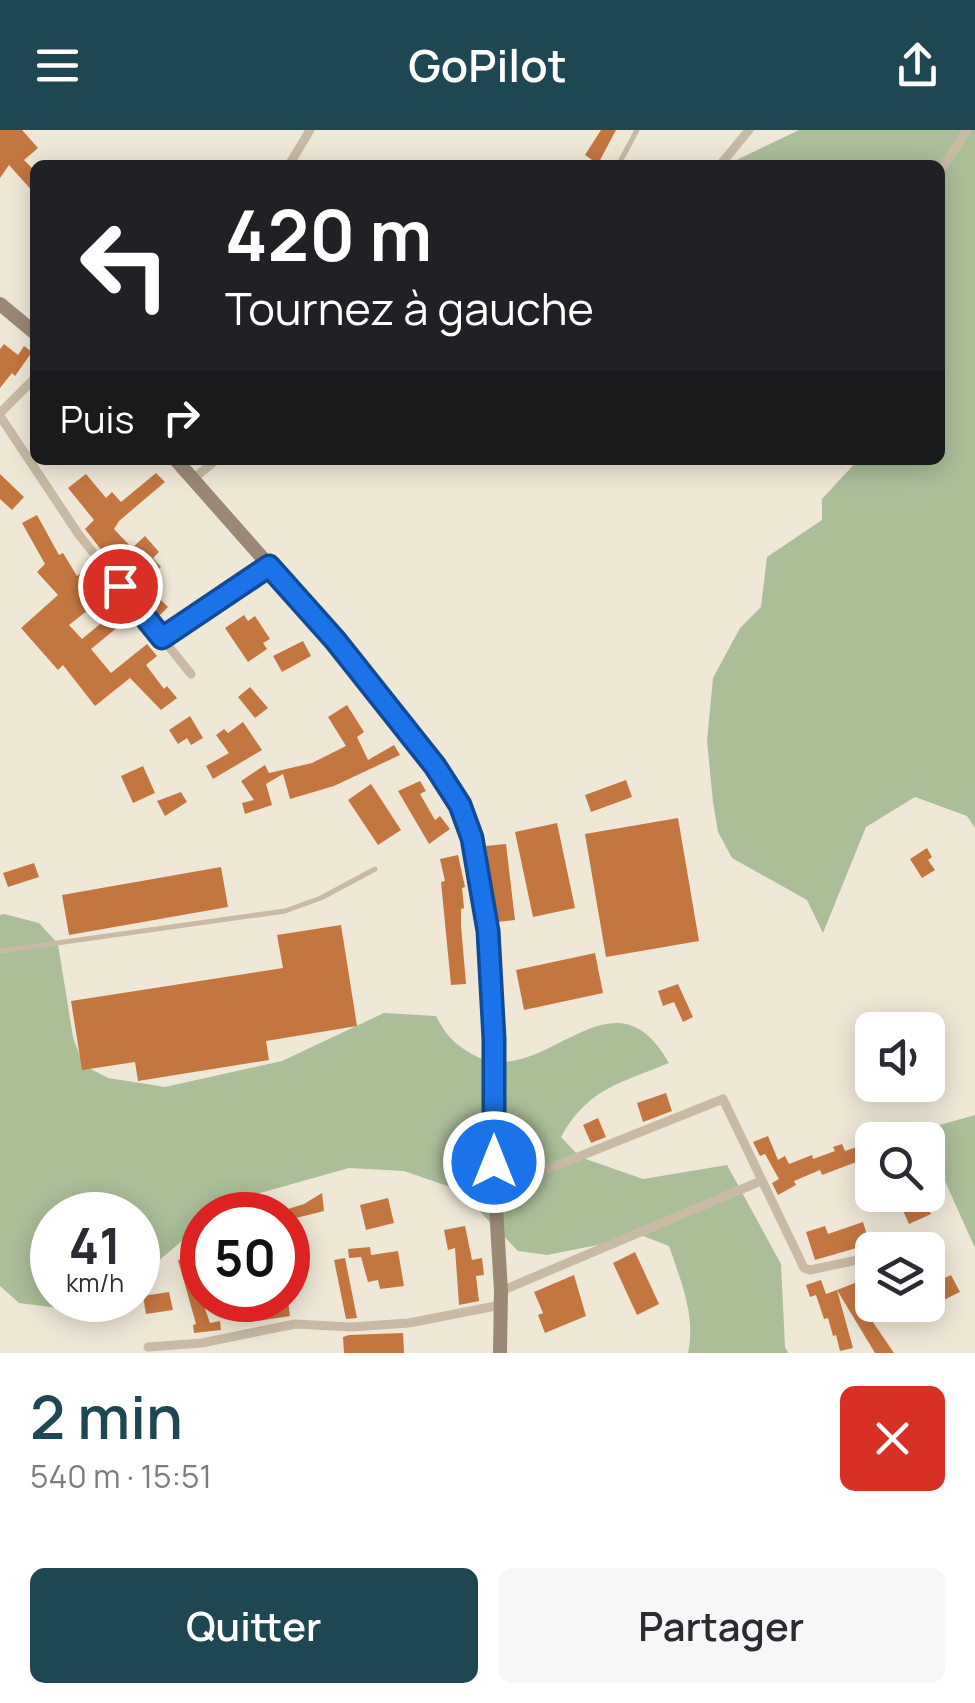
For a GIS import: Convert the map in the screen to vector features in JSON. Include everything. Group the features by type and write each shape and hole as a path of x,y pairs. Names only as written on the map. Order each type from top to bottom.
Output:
{"main road":[{"path":"0,304 30,329"},
{"path":"180,465 335,640 435,766 460,805 472,838 488,931 494,1039 500,1353"}],"street":[{"path":"292,160 310,130"},
{"path":"724,160 750,130"},
{"path":"945,163 967,130"},
{"path":"30,383 0,415 30,461"},
{"path":"33,465 79,535 191,674"},
{"path":"193,479 210,465"},
{"path":"162,638 269,566"},
{"path":"494,1190 718,1099 726,1102 804,1268 855,1260"},
{"path":"148,1347 202,1343 295,1324 409,1324 501,1298 760,1181"}],"lane":[{"path":"621,160 638,130"},
{"path":"0,951 285,910 321,898 375,869"}],"green space":[{"path":"799,130 975,130 975,828 967,816 915,797 866,827 823,933 807,900 732,858 718,832 707,741 713,678 740,628 761,607 767,557 822,520 822,499 853,465 945,465 945,160 736,160"},
{"path":"0,915 39,923 58,944 73,1037 83,1065 108,1078 165,1087 282,1061 384,1013 436,1016 460,1046 498,1062 524,1058 600,1025 624,1023 647,1034 669,1063 594,1097 561,1137 580,1157 643,1179 727,1165 781,1264 788,1353 688,1353 689,1312 669,1246 643,1236 547,1255 518,1251 459,1190 404,1171 349,1168 264,1192 180,1192 180,1243 160,1259 160,1192 30,1192 30,1304 19,1303 0,1286"},
{"path":"975,1115 975,1248 945,1181 945,1123"}],"building":[{"path":"0,130 22,130 38,148 24,160 30,166 30,188 9,165 0,178"},
{"path":"601,130 616,130 600,160 585,155"},
{"path":"4,344 18,355 24,346 30,355 15,376 12,373 0,388 0,349"},
{"path":"156,473 165,482 114,529 132,548 145,536 159,552 153,558 161,567 144,580 115,548 106,556 85,529 94,520 68,488 86,474 106,498 112,492 121,502"},
{"path":"0,474 24,497 12,510 0,499"},
{"path":"37,515 59,555 63,553 77,576 81,573 102,599 69,625 82,639 116,611 124,622 91,649 111,673 147,644 157,656 146,665 164,689 167,686 177,698 161,710 130,678 95,706 63,665 58,670 21,628 58,595 37,572 45,564 22,523"},
{"path":"141,580 168,607 157,618 133,589"},
{"path":"244,615 248,621 255,616 270,639 263,643 267,649 248,662 225,628"},
{"path":"303,641 311,656 282,672 273,656"},
{"path":"250,687 268,708 255,718 238,697"},
{"path":"347,705 364,732 357,737 368,760 394,745 400,755 334,786 290,799 283,774 266,784 272,805 245,814 242,803 254,800 241,781 265,765 269,773 312,763 346,746 328,717"},
{"path":"190,716 203,738 191,745 187,738 178,744 169,730"},
{"path":"243,722 262,750 213,779 206,766 229,753 216,735 224,729 228,733"},
{"path":"143,766 155,793 133,803 121,776"},
{"path":"626,780 632,797 591,812 585,795"},
{"path":"420,781 426,791 420,794 435,820 440,816 450,829 429,844 398,791"},
{"path":"371,784 401,830 378,845 348,800"},
{"path":"181,792 187,802 165,816 157,801"},
{"path":"678,818 699,941 606,957 585,834"},
{"path":"557,823 575,908 533,917 515,832"},
{"path":"506,844 515,920 497,922 486,846"},
{"path":"927,848 932,857 928,860 935,870 922,878 910,859"},
{"path":"458,855 465,887 461,925 466,984 451,985 441,882 445,881 440,859"},
{"path":"34,863 39,877 8,887 3,873"},
{"path":"221,867 228,907 69,935 62,895"},
{"path":"341,925 357,1026 266,1041 269,1060 138,1081 135,1062 82,1070 71,1001 283,968 277,935"},
{"path":"595,953 603,993 524,1010 516,970"},
{"path":"678,984 693,1017 683,1022 674,1002 663,1006 658,991"},
{"path":"666,1093 672,1111 643,1122 637,1103"},
{"path":"598,1118 606,1137 591,1143 583,1125"},
{"path":"768,1136 778,1160 785,1156 789,1164 835,1151 833,1147 842,1144 845,1151 855,1148 855,1162 822,1175 820,1170 794,1181 796,1185 778,1195 772,1183 779,1179 753,1142"},
{"path":"322,1193 324,1211 310,1214 310,1200"},
{"path":"388,1198 394,1223 366,1230 360,1205"},
{"path":"904,1212 930,1212 931,1214 909,1224"},
{"path":"863,1222 866,1232 855,1232 855,1248 815,1260 806,1232 825,1226 828,1234"},
{"path":"465,1226 472,1260 482,1258 484,1275 476,1276 479,1301 459,1305 455,1248 448,1250 444,1230"},
{"path":"370,1247 371,1255 398,1251 404,1286 380,1289 378,1280 368,1282 361,1257 349,1258 348,1249"},
{"path":"635,1252 659,1304 637,1315 613,1263"},
{"path":"345,1258 357,1318 346,1319 334,1260"},
{"path":"574,1275 586,1316 545,1333 538,1315 543,1313 534,1292"},
{"path":"951,1275 960,1292 945,1299 945,1278"},
{"path":"821,1280 826,1294 837,1290 853,1348 840,1351 816,1295 810,1297 806,1285"},
{"path":"855,1283 855,1320 837,1290"},
{"path":"169,1292 173,1310 160,1312 160,1293"},
{"path":"220,1322 221,1330 194,1333 196,1324"},
{"path":"856,1322 873,1322 894,1353 875,1353"},
{"path":"403,1333 404,1353 344,1353 343,1337"}],"route":[{"path":"120,586 162,638 269,566 335,640 435,766 460,805 472,838 488,931 494,1039 494,1162"}]}
